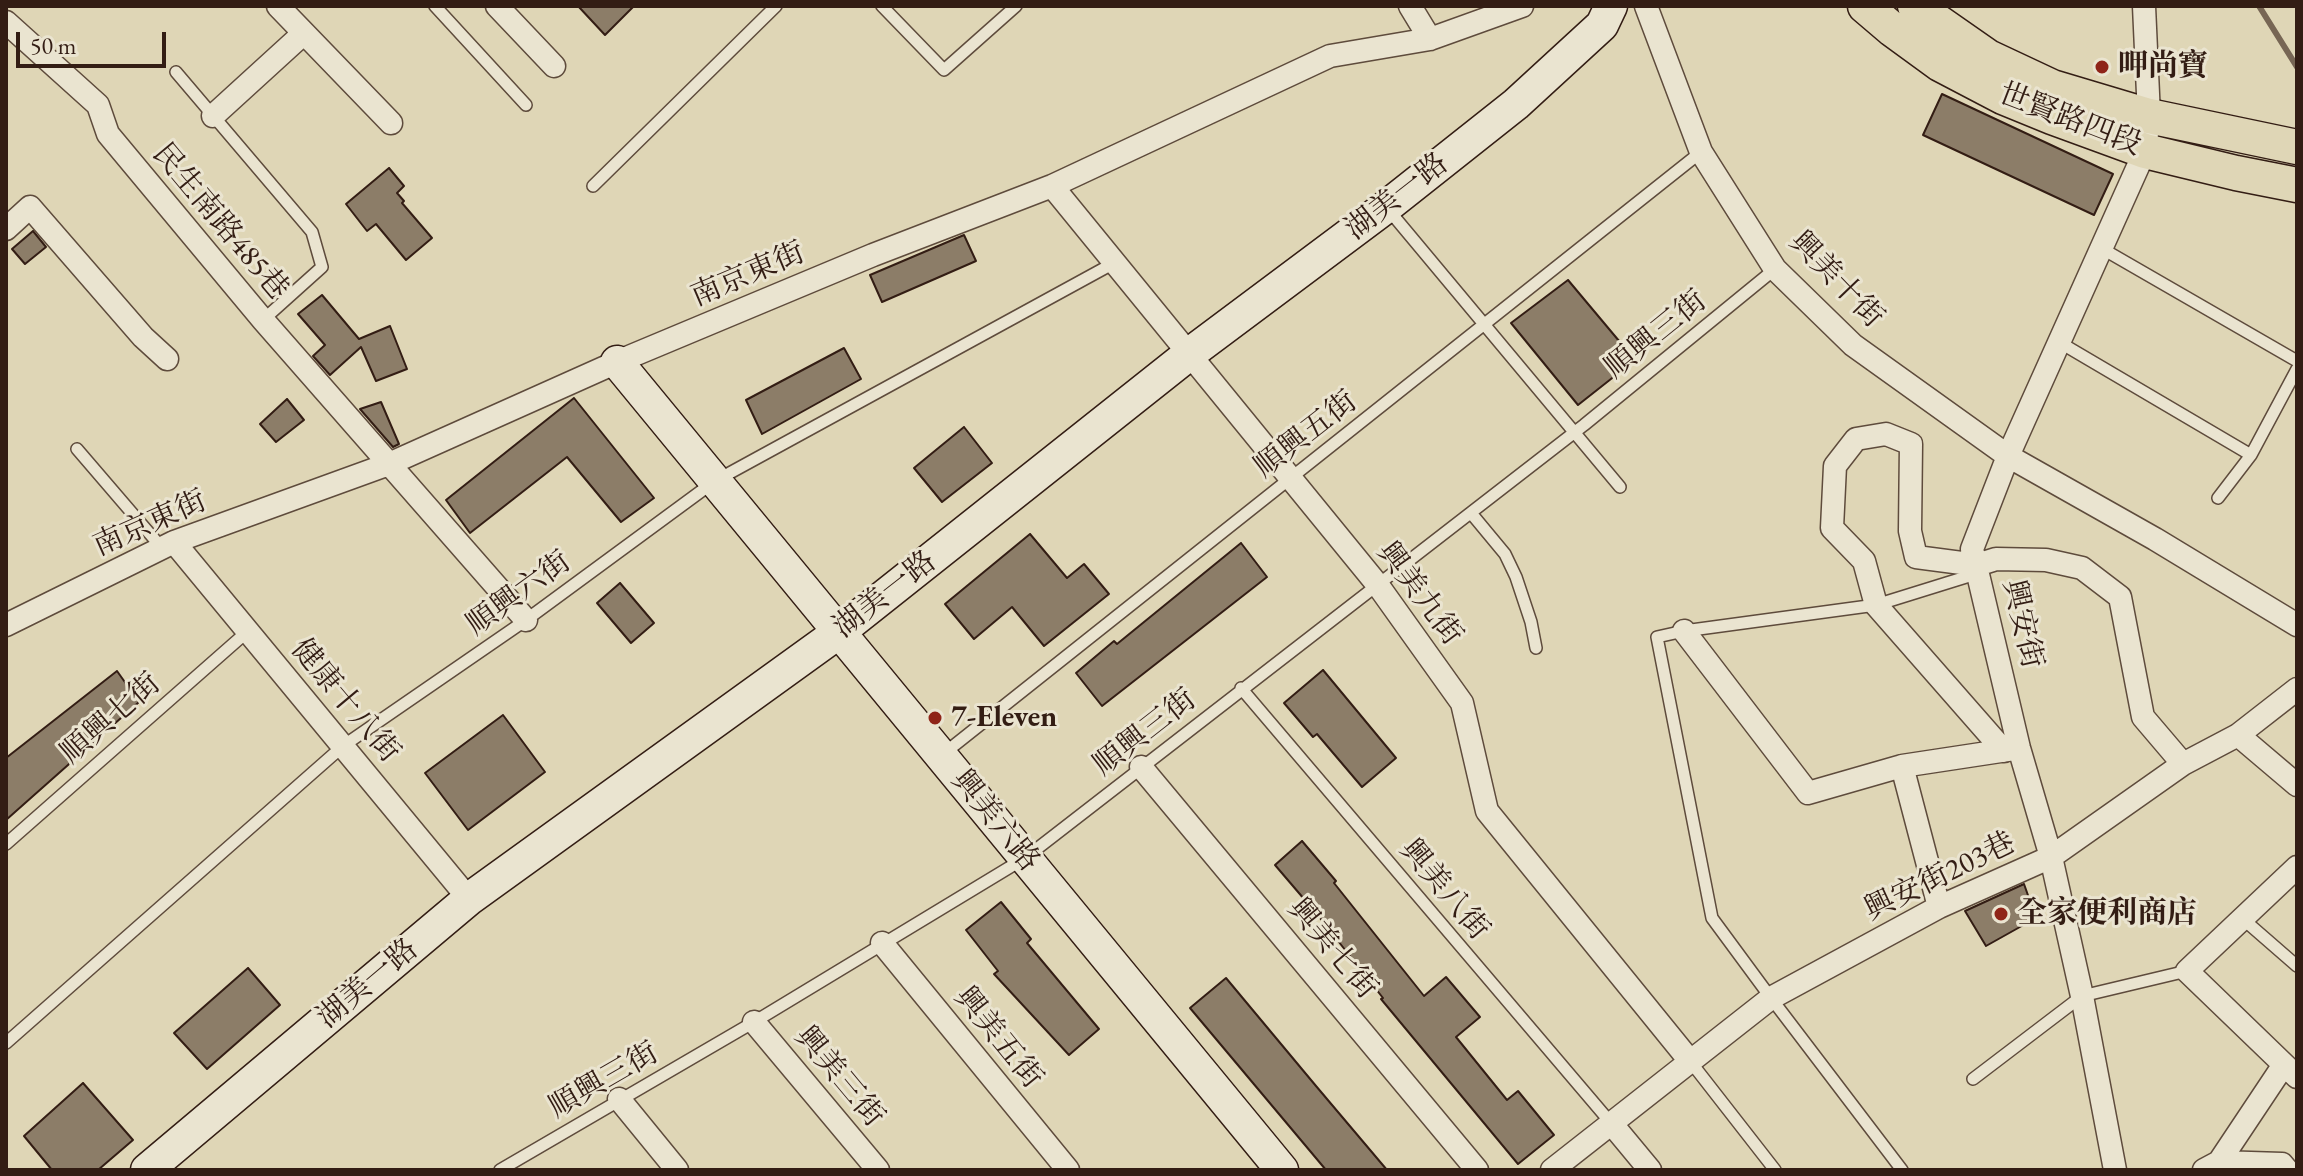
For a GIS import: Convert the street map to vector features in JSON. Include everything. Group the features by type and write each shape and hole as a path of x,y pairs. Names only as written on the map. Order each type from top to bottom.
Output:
{"main road":[{"name":"世賢路四段","path":"1865,6 1940,64 2003,97 2145,151 2297,185"},
{"name":"世賢路四段","path":"1915,6 1988,57 2052,87 2149,116 2297,147"}],"street":[{"path":"278,6 391,123"},
{"path":"497,6 554,66"},
{"path":"1410,6 1430,39"},
{"name":"南京東街","path":"6,625 168,545 389,464 617,362 873,255 1052,186 1330,56 1430,39 1522,6"},
{"name":"湖美一路","path":"147,1170 469,899 839,632 1188,355 1386,207 1516,104 1602,25 1611,6"},
{"name":"興美十街","path":"1646,6 1701,152 1775,269 1853,345 2008,456 2155,539 2297,625"},
{"name":"興安街","path":"2115,1170 2082,996 2051,857 2011,749 1972,549 2008,456 2145,151 2149,116 2144,6"},
{"name":"民生南路485巷","path":"6,22 98,105 108,134 263,320 526,620"},
{"path":"213,116 304,33"},
{"name":"興美九街","path":"1052,186 1377,584 1462,703 1487,811 1690,1061"},
{"path":"6,229 30,207 134,327 167,359"},
{"name":"興美六路","path":"617,362 1282,1170"},
{"path":"2011,749 1876,605 1864,561 1832,528 1835,466 1856,439 1886,434 1911,444 1910,531 1916,557 1978,569 1996,559 2046,560 2082,568 2120,597 2143,717 2183,764"},
{"name":"健康十八街","path":"168,545 248,631 469,899"},
{"path":"1684,631 1808,793 1902,766 2011,749"},
{"name":"興安街203巷","path":"1552,1170 1771,998 1939,907 2051,857 2183,764 2238,735 2297,689"},
{"path":"2238,735 2297,785"},
{"path":"1902,766 1939,907"},
{"name":"興美七街","path":"1141,767 1477,1170"},
{"path":"2212,1166 2290,1071 2187,971 2297,867"},
{"name":"興美五街","path":"882,943 1068,1170"},
{"name":"興美三街","path":"754,1022 878,1170"},
{"path":"619,1099 677,1170"},
{"path":"1611,1123 1650,1170"},
{"path":"2212,1166 2282,1164 2287,1170"}],"lane":[{"path":"435,6 526,105"},
{"path":"593,186 776,6"},
{"path":"882,6 944,70 1016,6"},
{"path":"176,72 312,232 322,267 263,320"},
{"name":"順興五街","path":"941,755 1701,152"},
{"path":"1386,207 1620,487"},
{"path":"2100,247 2297,361"},
{"name":"順興六街","path":"6,1043 343,746 526,620 715,481 1114,263"},
{"name":"順興三街","path":"500,1170 754,1022 1025,858 1575,432 1775,269"},
{"path":"2058,342 2251,455"},
{"path":"2218,498 2251,455 2297,369"},
{"path":"77,449 168,545"},
{"path":"1471,513 1505,554 1531,622 1536,648"},
{"path":"1902,1170 1712,918 1657,637 1876,605 1978,569"},
{"name":"順興七街","path":"6,844 248,631"},
{"name":"興美八街","path":"1241,688 1611,1123"},
{"path":"2243,919 2297,966"},
{"path":"1973,1079 2082,996 2187,971"},
{"path":"1690,1061 1775,1170"}],"building":[{"path":"578,6 634,6 605,35"},
{"path":"1942,94 2113,174 2094,215 1923,135"},
{"path":"389,168 404,186 397,193 404,201 402,203 432,238 406,260 376,224 367,231 346,204"},
{"path":"33,231 46,247 25,264 12,249"},
{"path":"964,235 976,261 882,302 870,275"},
{"path":"1568,280 1635,360 1578,405 1511,323"},
{"path":"322,295 359,339 390,326 407,369 376,381 361,347 330,375 313,356 325,345 298,314"},
{"path":"844,348 861,379 762,434 746,400"},
{"path":"574,398 654,498 621,522 567,457 470,533 446,500"},
{"path":"287,399 304,420 276,442 260,424"},
{"path":"381,402 399,444 393,447 360,409"},
{"path":"964,427 992,463 942,502 914,468"},
{"path":"1030,534 1067,578 1084,564 1109,594 1044,646 1012,607 974,639 945,604"},
{"path":"1241,543 1267,577 1102,706 1076,673 1114,641 1117,644"},
{"path":"620,583 654,623 631,643 597,603"},
{"path":"1323,670 1396,758 1362,787 1317,734 1313,737 1284,703"},
{"path":"117,671 139,702 6,820 6,758"},
{"path":"503,715 545,772 468,830 425,773"},
{"path":"1302,841 1424,996 1446,977 1480,1017 1456,1037 1507,1100 1518,1091 1554,1135 1518,1164 1275,865"},
{"name":"全家便利商店","path":"2024,884 2036,918 1986,946 1965,911"},
{"path":"1001,902 1031,939 1027,943 1099,1029 1069,1055 994,974 998,971 966,930"},
{"path":"248,968 280,1005 207,1069 174,1033"},
{"path":"1226,978 1387,1170 1326,1170 1190,1008"},
{"path":"83,1083 133,1140 98,1170 52,1170 24,1136"}],"waterway":[{"path":"2259,6 2297,67"}],"place":[{"name":"呷尚寶","path":"2102,67"},
{"name":"7-Eleven","path":"935,718"},
{"name":"全家便利商店","path":"2001,914"}]}
